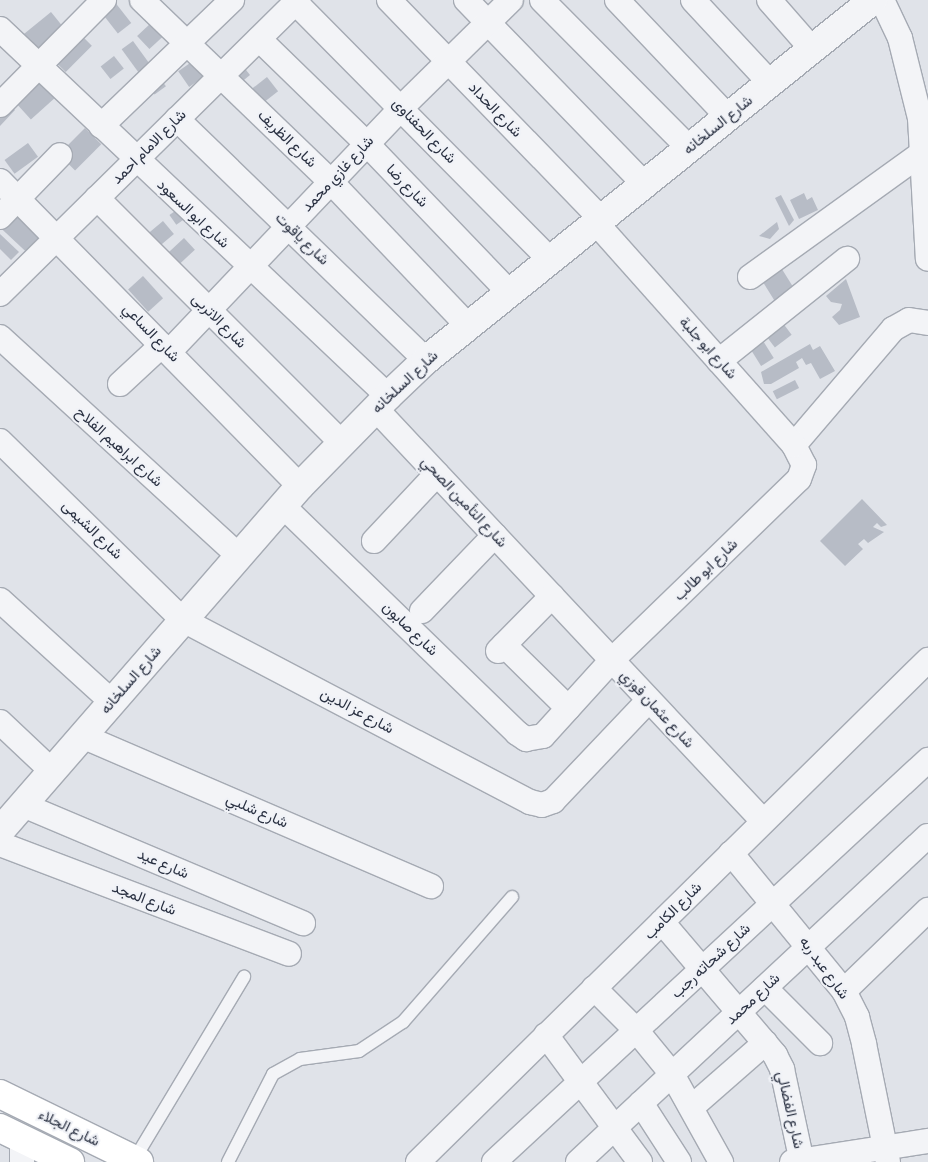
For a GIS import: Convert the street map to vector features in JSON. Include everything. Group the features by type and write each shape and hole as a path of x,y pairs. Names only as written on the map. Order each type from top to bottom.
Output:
{"main road":[{"name":"شارع الجلاء","path":"0,1094 136,1161"},
{"path":"75,1162 86,1136"},
{"name":"شارع الجلاء","path":"15,1143 70,1162"}],"street":[{"path":"0,105 104,0"},
{"name":"شارع الظريف","path":"142,0 188,42 331,182 468,326"},
{"path":"100,126 232,0"},
{"name":"شارع الحداد","path":"388,0 599,221"},
{"path":"466,0 644,184"},
{"name":"شارع غازي محمد","path":"120,384 209,310 401,108 511,0"},
{"path":"542,0 689,148"},
{"path":"617,0 728,117"},
{"path":"693,0 770,83"},
{"path":"770,0 812,49"},
{"path":"882,0 921,83 928,259"},
{"name":"شارع الامام احمد","path":"2,289 57,238 297,1"},
{"name":"شارع الحفناوى","path":"297,1 550,260"},
{"name":"شارع السلخانه","path":"1,831 292,496 382,402 426,360 812,49 857,5"},
{"name":"شارع ابو السعود","path":"0,31 135,160 250,266 382,402"},
{"name":"شارع رضا","path":"259,39 367,144 510,293"},
{"name":"شارع ياقوت","path":"177,119 426,360"},
{"path":"0,217 60,155"},
{"path":"750,277 925,164"},
{"name":"شارع الساعي","path":"0,181 165,348 292,496"},
{"name":"شارع الاتربى","path":"97,198 342,443"},
{"name":"شارع ابو جلبة","path":"599,221 794,445 803,458 800,479"},
{"path":"719,361 847,259"},
{"path":"794,445 893,329 910,320 928,323"},
{"name":"شارع ابراهيم الفلاح","path":"0,337 239,556"},
{"name":"شارع التأمين الصحي","path":"382,402 437,474 552,596"},
{"name":"شارع الشيمى","path":"0,441 183,620"},
{"path":"374,542 437,474"},
{"name":"شارع ابو طالب","path":"543,736 612,660 800,479"},
{"name":"شارع صابون","path":"292,496 517,733 526,739 543,736"},
{"path":"422,611 495,535"},
{"path":"552,596 501,648 568,708"},
{"name":"شارع عثمان فوزي","path":"552,596 764,822"},
{"path":"0,600 112,702"},
{"name":"شارع عز الدين","path":"183,620 530,802 542,805 553,801 649,700"},
{"name":"شارع الكامب","path":"418,1162 928,660"},
{"path":"0,722 52,771"},
{"name":"شارع شلبي","path":"82,736 431,886"},
{"name":"شارع شحاته رجب","path":"494,1162 928,760"},
{"name":"شارع عيد","path":"23,805 303,923"},
{"name":"شارع المجد","path":"1,831 289,954"},
{"name":"شارع محمد","path":"578,1162 928,836"},
{"name":"شارع عبد ربه","path":"731,853 810,946 844,991 857,1017 887,1155"},
{"path":"844,991 928,910"},
{"name":"شارع الفضالي","path":"662,922 765,1043 782,1069 798,1162"},
{"path":"594,988 636,1030 672,1074 693,1106 721,1162"},
{"path":"765,988 820,1043"},
{"path":"546,1035 640,1162"},
{"path":"693,1106 765,1043"},
{"path":"641,1103 679,1162"},
{"path":"798,1162 887,1155 928,1141"}],"lane":[{"path":"228,1162 273,1074 300,1060 359,1051 403,1022 512,897"},
{"path":"136,1161 244,977"}],"building":[{"path":"114,1 131,23 118,34 101,11"},
{"path":"51,12 69,34 41,56 23,35"},
{"path":"151,23 163,36 149,49 137,36"},
{"path":"77,31 92,46 66,72 51,57"},
{"path":"133,41 166,86 155,95 122,49"},
{"path":"114,56 124,69 110,79 101,66"},
{"path":"193,61 204,77 189,87 178,71"},
{"path":"239,61 250,75 233,89"},
{"path":"49,71 65,89 31,120 15,102"},
{"path":"267,77 278,91 254,110 243,96"},
{"path":"5,101 15,110 0,126 0,107"},
{"path":"85,128 101,144 75,170 59,154"},
{"path":"28,143 38,157 15,174 5,160"},
{"path":"804,193 807,200 812,197 818,210 799,219 790,200"},
{"path":"781,195 794,220 789,226 775,198"},
{"path":"185,204 192,214 176,225 169,215"},
{"path":"18,210 43,233 26,251 1,228"},
{"path":"163,221 174,234 156,249 145,236"},
{"path":"777,222 779,229 770,239 759,236"},
{"path":"0,234 19,252 11,260 0,249"},
{"path":"184,238 195,250 177,267 166,255"},
{"path":"780,266 795,290 775,302 760,278"},
{"path":"143,276 163,298 148,312 128,289"},
{"path":"846,279 860,317 839,325 832,317 840,310 842,304 831,302 826,296"},
{"path":"779,318 792,335 775,347 762,331"},
{"path":"760,336 774,358 761,366 747,344"},
{"path":"810,344 813,350 820,346 835,371 820,379 811,363 806,365 802,358 796,362 799,368 771,384 764,384 761,372"},
{"path":"795,380 799,388 777,399 773,391"},
{"path":"862,499 887,525 881,527 877,523 873,527 884,532 868,543 864,539 858,544 863,549 845,566 820,541"}]}
